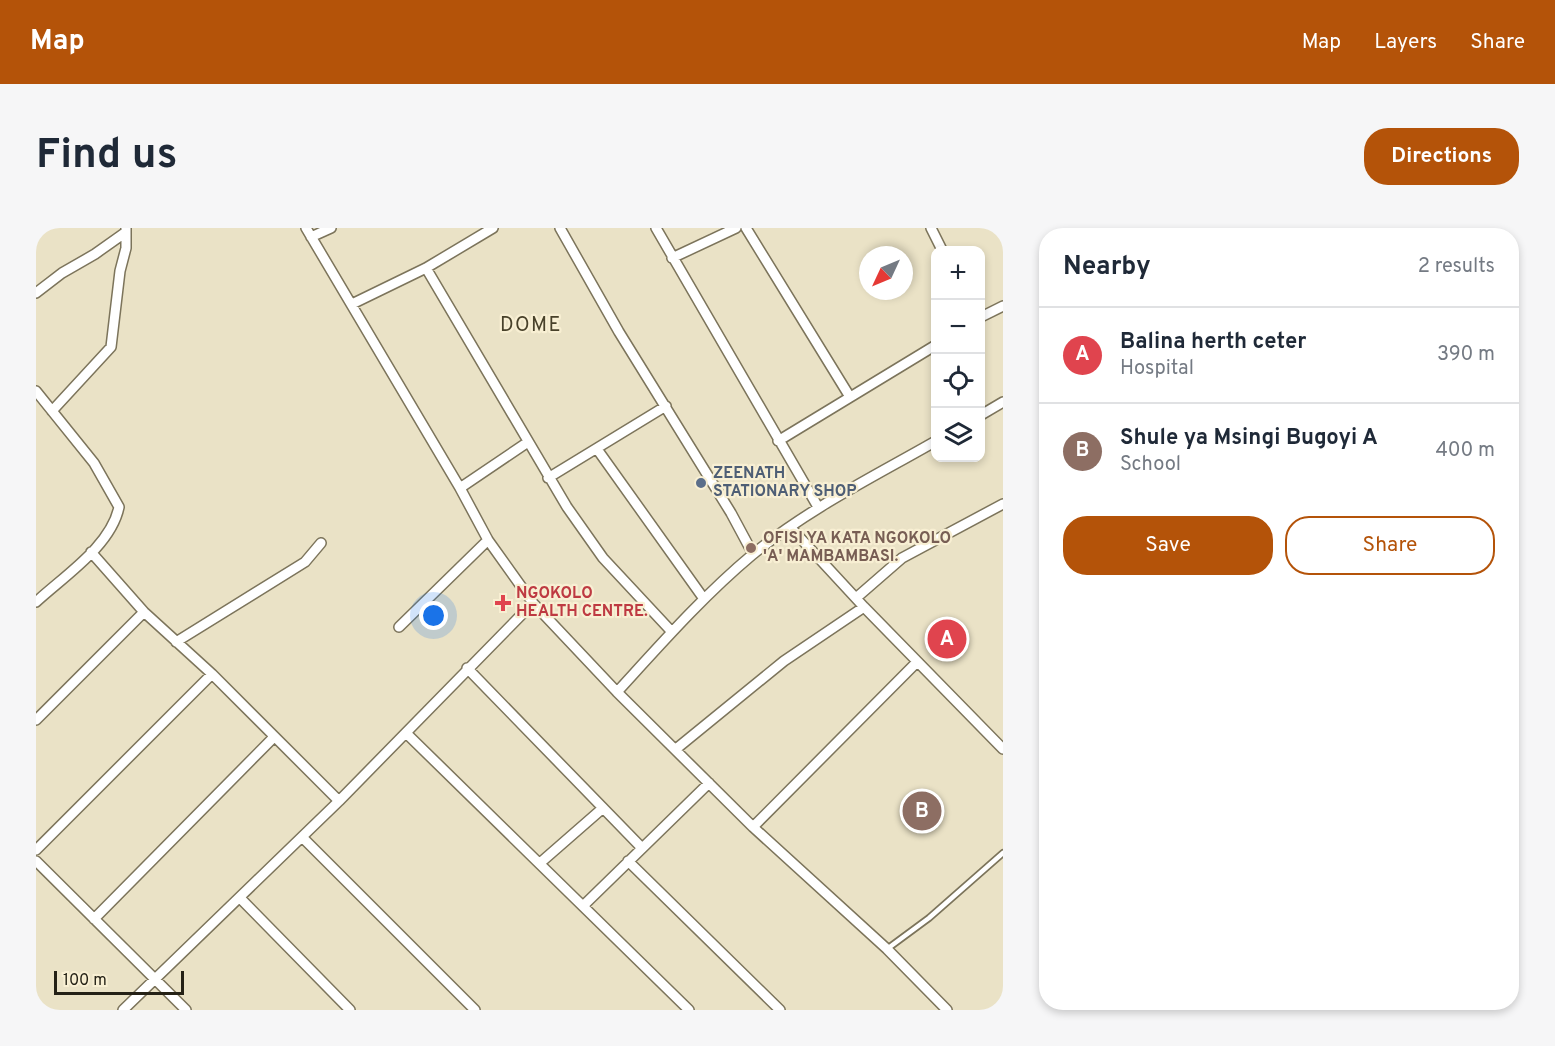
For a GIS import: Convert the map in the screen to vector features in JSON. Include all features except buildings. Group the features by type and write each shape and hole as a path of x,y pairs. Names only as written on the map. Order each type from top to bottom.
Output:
{"street":[{"path":"331,228 309,232 460,488 488,540 533,603 617,692 753,827 887,949 945,1009"},
{"path":"352,304 426,268 493,228"},
{"path":"560,228 619,332 666,406 753,554"},
{"path":"656,228 818,507"},
{"path":"672,258 736,228"},
{"path":"746,228 849,397"},
{"path":"931,228 940,246"},
{"path":"36,293 126,230"},
{"path":"52,411 111,347 126,230"},
{"path":"426,268 548,478 603,558 672,632"},
{"path":"985,315 1003,306"},
{"path":"778,441 931,348"},
{"path":"36,391 94,463 120,507 117,518 91,552 36,602"},
{"path":"985,413 1003,402"},
{"path":"548,478 666,406"},
{"path":"460,488 528,442"},
{"path":"617,692 704,599 753,554 818,507 931,444"},
{"path":"597,449 704,599"},
{"path":"856,598 902,558 1003,504"},
{"path":"790,528 1003,749"},
{"path":"399,627 488,540"},
{"path":"176,642 305,562 321,543"},
{"path":"91,552 144,612 212,674 339,801"},
{"path":"123,1010 241,899 533,603"},
{"path":"676,750 784,661 864,607"},
{"path":"36,720 144,612"},
{"path":"753,827 917,662"},
{"path":"467,668 641,847"},
{"path":"36,850 212,674"},
{"path":"406,733 689,1010"},
{"path":"94,919 274,737"},
{"path":"584,905 641,847 710,783"},
{"path":"540,862 603,807"},
{"path":"302,837 475,1010"},
{"path":"36,861 153,980 186,1010"},
{"path":"628,861 780,1010"},
{"path":"241,899 350,1010"}],"lane":[{"path":"887,949 929,918 1003,853"}],"place":[{"name":"ZEENATH STATIONARY SHOP","path":"701,483"},
{"name":"OFISI YA KATA NGOKOLO 'A' MAMBAMBASI.","path":"751,548"},
{"name":"NGOKOLO HEALTH CENTRE.","path":"503,603"},
{"name":"Balina herth ceter","path":"947,639"},
{"name":"Shule ya Msingi Bugoyi A","path":"922,811"}],"district":[{"name":"DOME","path":"531,326"}]}
